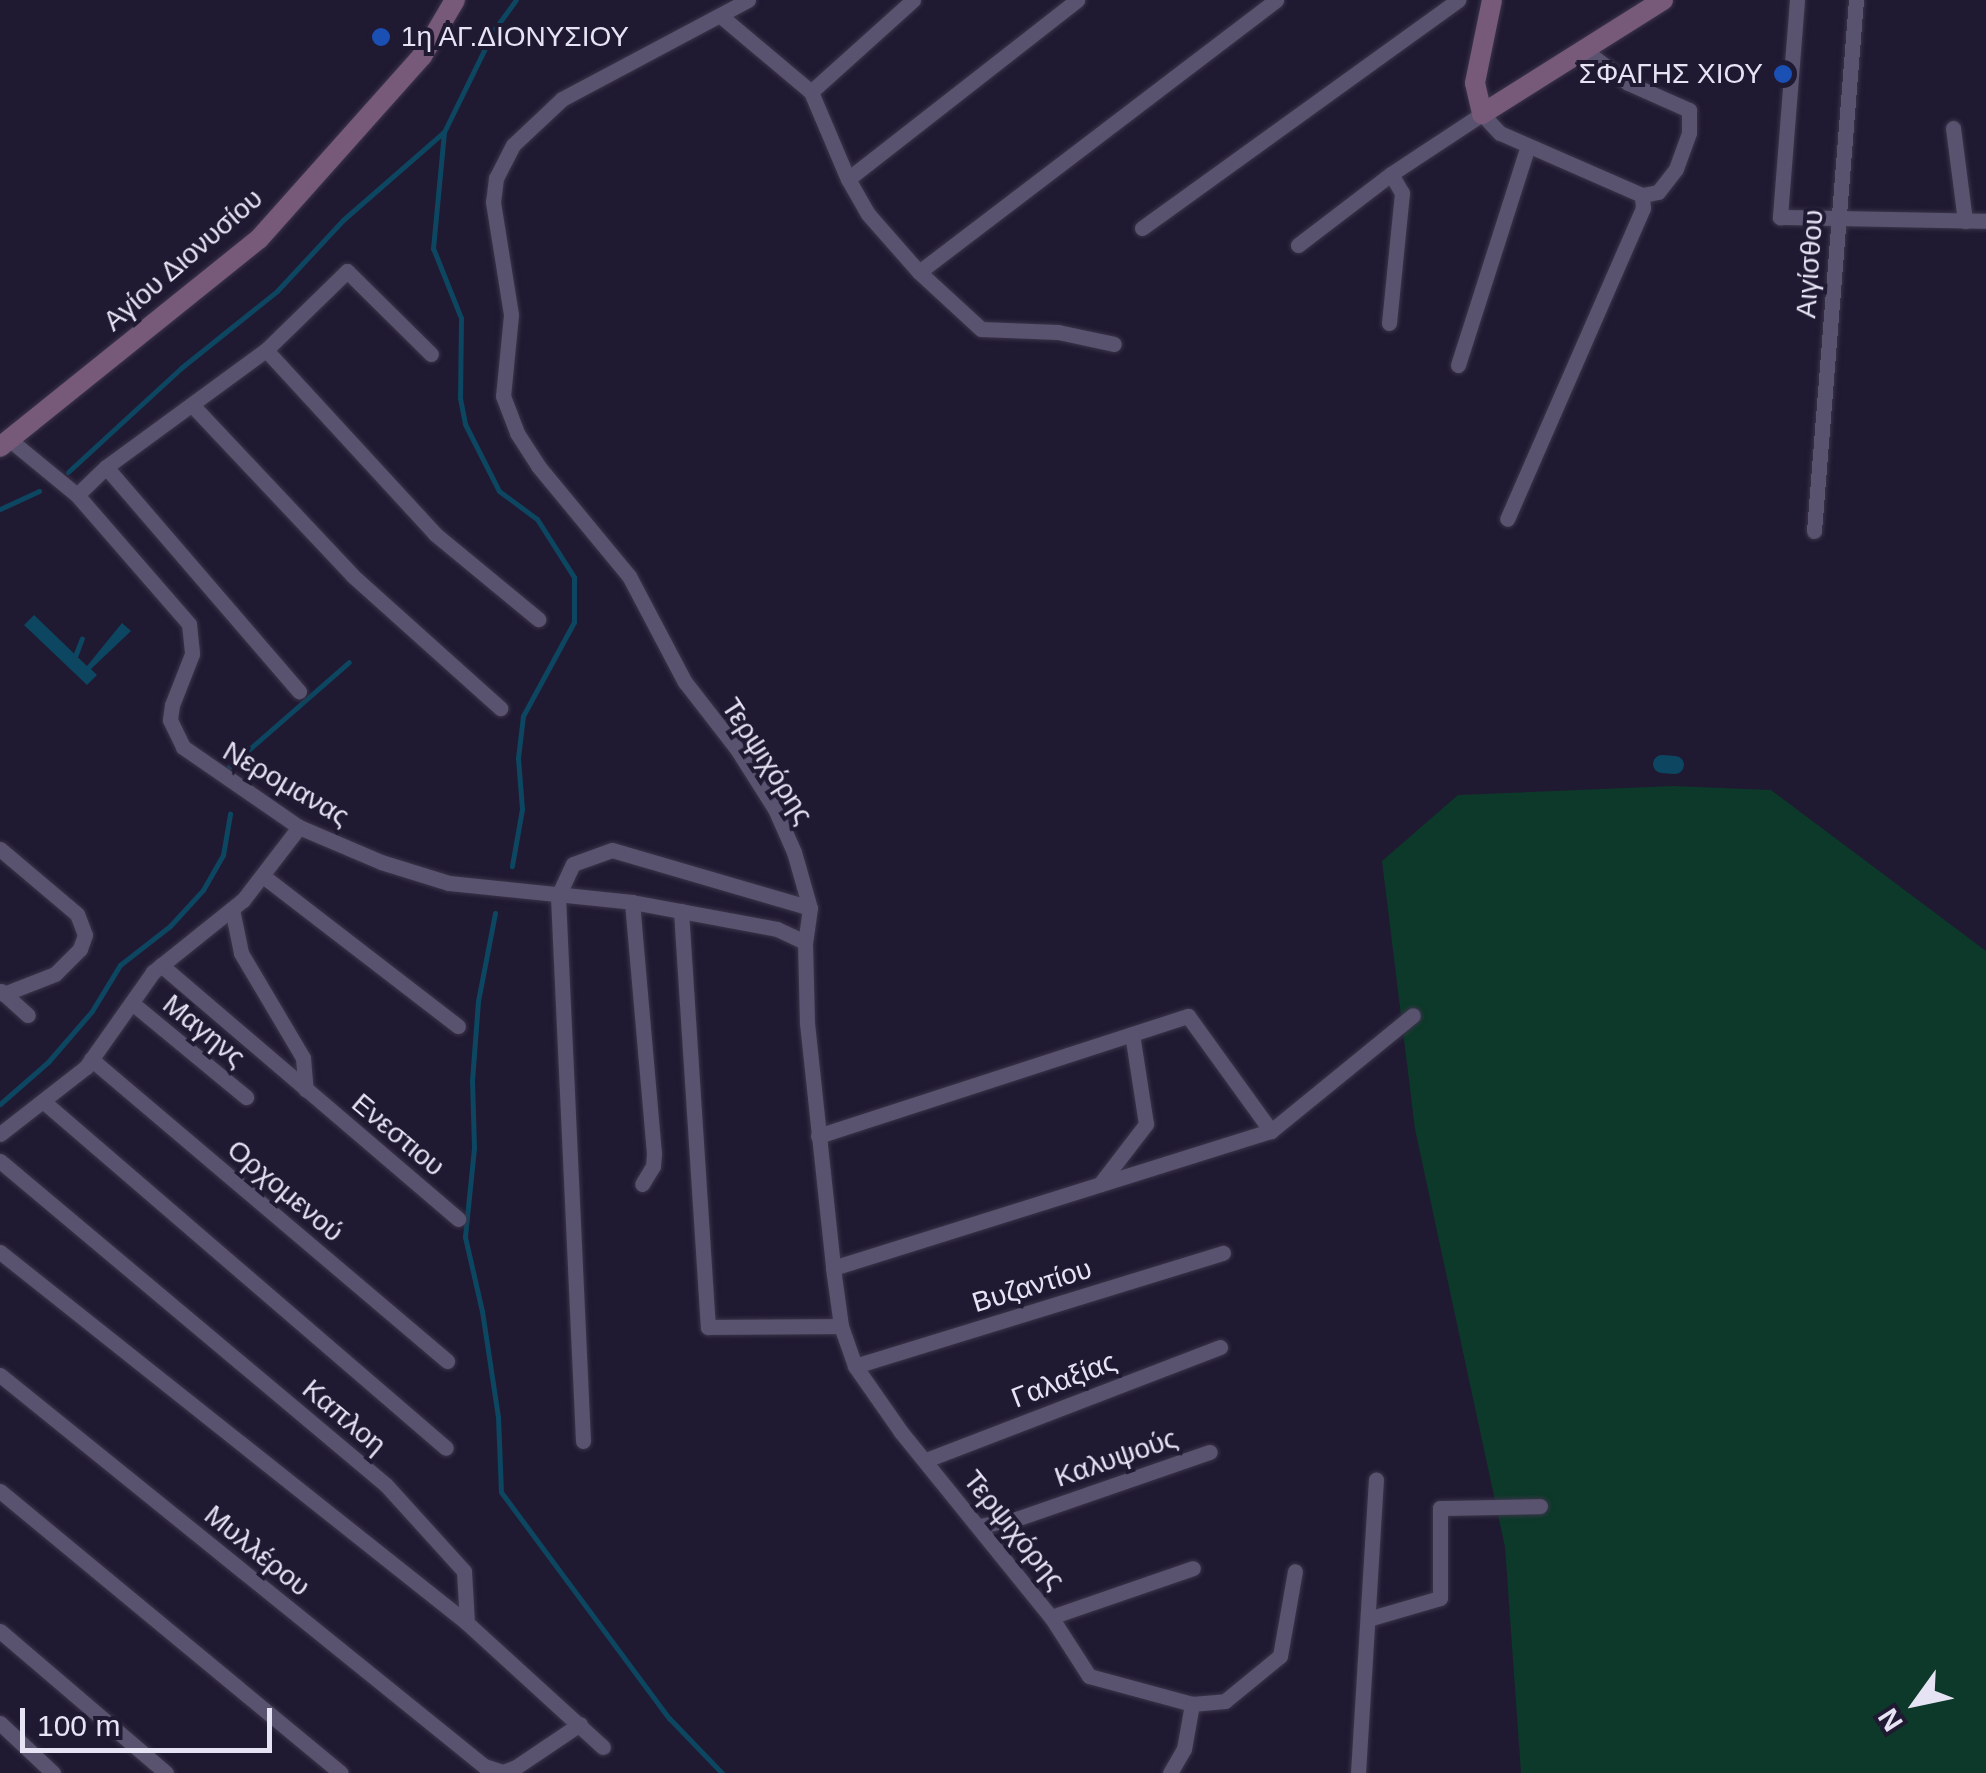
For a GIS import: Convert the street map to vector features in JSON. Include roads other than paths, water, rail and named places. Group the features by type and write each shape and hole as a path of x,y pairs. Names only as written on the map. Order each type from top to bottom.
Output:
{"street":[{"name":"Αγίου Διονυσίου","path":"5,443 259,239 422,56 455,0"},
{"name":"Τερψιχόρης","path":"748,0 562,99 512,145 496,178 493,202 511,315 503,396 517,433 539,467 628,576 685,682 774,810 794,852 810,908 805,942 807,1023 833,1268 841,1326 855,1366 1051,1617 1089,1676 1192,1704"},
{"path":"810,92 914,0"},
{"path":"848,179 1077,0"},
{"path":"919,272 1276,0"},
{"path":"1142,228 1458,0"},
{"path":"1492,0 1475,83 1482,114 1500,133 1528,146 1642,195 1658,192 1676,169 1689,133 1690,110 1628,83 1583,49"},
{"path":"1298,245 1391,174 1663,0"},
{"path":"1797,0 1780,216 1839,221 1986,221"},
{"name":"Αιγίσθου","path":"1814,532 1856,0"},
{"path":"722,17 810,92 848,179 868,214 919,272 981,329 1058,332 1114,344"},
{"path":"1953,128 1964,221"},
{"path":"1458,365 1528,146"},
{"path":"1390,324 1402,192 1391,174"},
{"path":"1507,519 1643,208 1642,195"},
{"path":"77,496 106,466 266,350 347,271 430,354"},
{"path":"266,350 435,534 538,619"},
{"path":"193,406 354,576 500,708"},
{"name":"Νερομανας","path":"5,443 77,496 189,624 192,654 170,720 182,748 299,827 430,878 632,902 777,929 805,942"},
{"path":"106,466 300,691"},
{"path":"0,1134 44,1102 91,1059 161,965 232,909 263,876 299,827"},
{"path":"0,850 77,914 85,935 80,949 54,974 2,992 28,1015"},
{"path":"583,1440 558,896 573,864 612,850 810,908"},
{"path":"263,876 458,1026"},
{"path":"632,902 654,1153 654,1166 642,1184"},
{"path":"232,909 241,953 303,1058 306,1090"},
{"path":"681,912 708,1326 841,1326"},
{"name":"Ενεστιου","path":"161,965 458,1219"},
{"name":"Μαγηνς","path":"132,1004 246,1096"},
{"path":"833,1268 1271,1131 1413,1015"},
{"path":"818,1136 1188,1016 1271,1131"},
{"path":"1100,1184 1146,1124 1132,1034"},
{"name":"Ορχομενού","path":"91,1059 447,1361"},
{"path":"44,1102 446,1448"},
{"name":"Καπλοη","path":"0,1161 386,1485 464,1571 467,1624"},
{"path":"0,1252 467,1624 602,1747"},
{"name":"Βυζαντίου","path":"855,1366 1223,1253"},
{"name":"Γαλαξίας","path":"926,1460 1220,1347"},
{"name":"Μυλλέρου","path":"0,1375 484,1766 503,1772 516,1767 580,1724"},
{"name":"Καλυψούς","path":"980,1526 1016,1519 1210,1452"},
{"path":"1358,1773 1376,1480"},
{"path":"0,1491 341,1773"},
{"path":"1368,1618 1440,1598 1440,1508 1540,1506"},
{"path":"1051,1617 1193,1568"},
{"path":"1170,1773 1184,1750 1192,1704 1225,1700 1280,1656 1296,1571"},
{"path":"0,1630 166,1773"},
{"path":"0,1723 53,1773"}],"water":[{"path":"34,615 87,666 122,623 131,631 91,669 97,675 87,685 24,625"}],"waterway":[{"path":"68,472 181,368 277,291 343,220 444,132 494,30 516,0"},
{"path":"444,132 433,248 461,318 460,398 465,424 499,491 537,519 574,577 574,622 523,716 518,758 522,809 512,866"},
{"path":"0,509 39,491"},
{"path":"74,659 82,638"},
{"path":"229,767 349,662"},
{"path":"1662,764 1675,765"},
{"path":"0,1104 48,1062 92,1011 120,965 170,926 203,890 223,855 230,814"},
{"path":"495,913 478,1001 472,1080 474,1148 465,1237 482,1311 498,1417 501,1492 669,1718 722,1773"}],"place":[{"name":"1η ΑΓ.ΔΙΟΝΥΣΙΟΥ","path":"381,37"},
{"name":"ΣΦΑΓΗΣ ΧΙΟΥ","path":"1783,74"}]}
